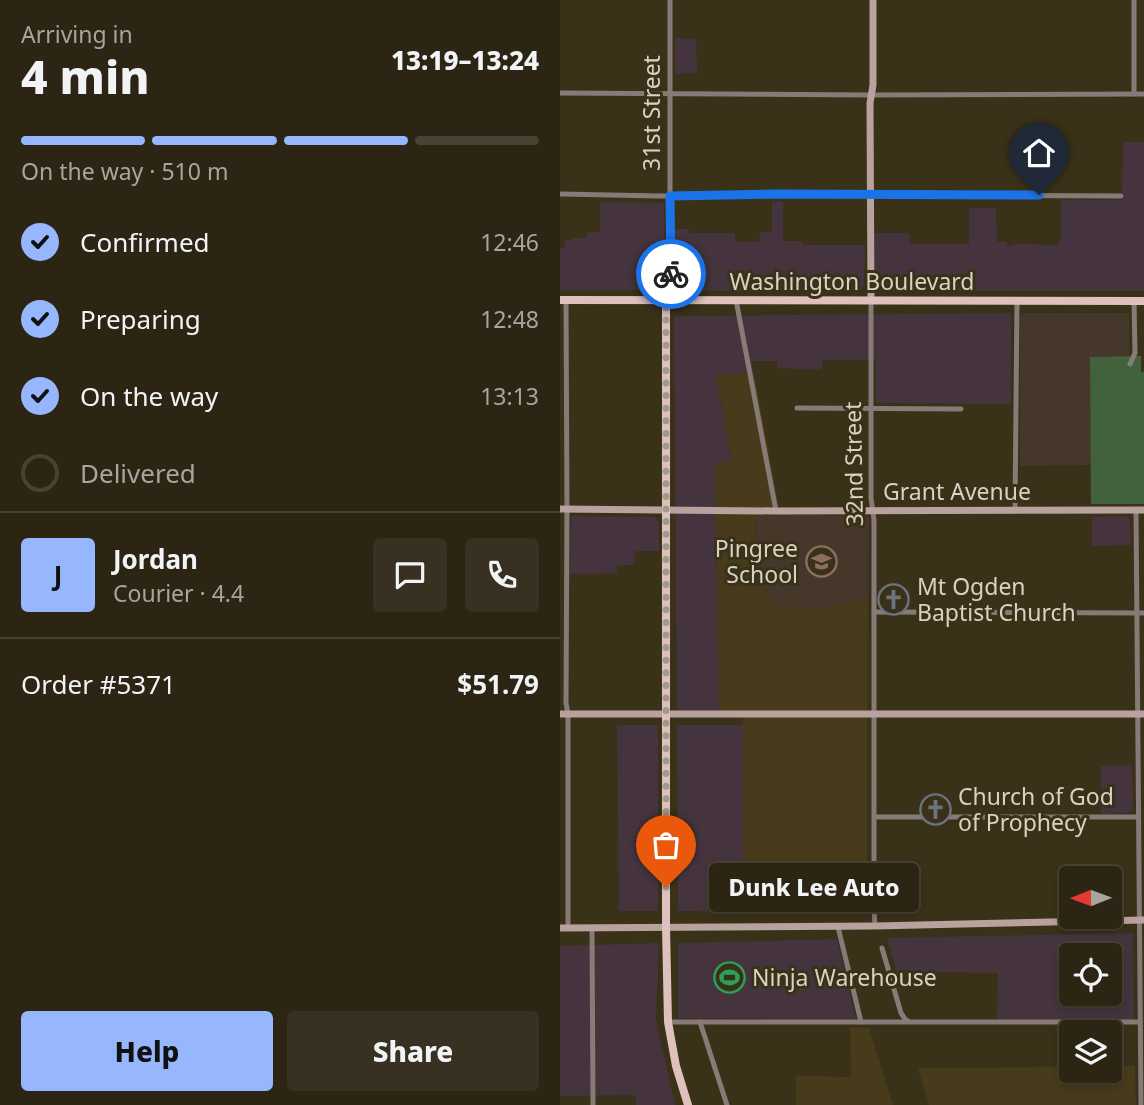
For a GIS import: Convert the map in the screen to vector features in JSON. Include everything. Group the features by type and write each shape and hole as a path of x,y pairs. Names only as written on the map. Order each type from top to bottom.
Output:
{"main road":[{"name":"Washington Boulevard","path":"563,300 1144,301"},
{"name":"31st Street","path":"666,300 668,1022 688,1105"}],"street":[{"name":"31st Street","path":"666,300 670,286 670,0"},
{"name":"32nd Street","path":"873,0 871,409 875,926"},
{"path":"1134,0 1135,94"},
{"path":"560,93 1144,94"},
{"path":"560,194 1121,196"},
{"path":"736,299 776,511"},
{"path":"563,300 566,703 564,928 838,927 1141,920"},
{"path":"1015,510 1017,300"},
{"path":"1130,364 1135,353 1134,301"},
{"path":"797,408 961,409"},
{"name":"Grant Avenue","path":"564,509 1140,510"},
{"path":"1140,510 1136,613 1141,714 1138,817 1141,1105"},
{"path":"874,612 1144,613"},
{"path":"564,714 1141,714"},
{"path":"875,817 1138,817"},
{"path":"838,927 861,1022"},
{"path":"592,928 593,1105"},
{"path":"882,948 901,1013 908,1021"},
{"path":"668,1022 1140,1022"},
{"path":"700,1022 727,1105"}],"shaded area":[{"path":"675,38 696,39 697,73 675,74"},
{"path":"1123,142 1144,142 1144,291 875,289 874,233 909,233 910,244 969,244 969,208 996,208 997,242 1007,242 1007,246 1058,245 1061,235 1061,200 1122,200"},
{"path":"772,201 783,202 783,241 802,241 803,245 865,245 862,289 677,289 675,229 689,229 689,233 735,233 735,242 759,242 760,232 772,232"},
{"path":"600,202 664,203 662,290 560,291 560,248 565,247 565,240 587,238 587,232 600,232"},
{"path":"1011,313 1011,404 876,403 876,360 822,360 822,370 778,368 777,361 752,361 754,373 716,374 732,463 715,463 719,711 677,711 674,316"},
{"path":"1021,313 1129,313 1129,357 1090,357 1091,465 1020,466"},
{"path":"754,373 779,507 755,508 757,589 767,589 770,602 794,607 830,608 855,600 868,600 867,911 743,911 743,712 719,711 715,462 732,462 716,374"},
{"path":"755,514 869,516 868,600 855,600 830,608 794,607 770,602 767,589 757,590"},
{"path":"571,516 656,517 659,523 659,551 635,551 634,565 617,565 617,573 570,574"},
{"path":"1127,516 1130,520 1131,545 1092,546 1092,517"},
{"path":"617,725 658,725 658,911 619,911"},
{"path":"677,725 743,725 743,911 678,911"},
{"path":"1132,765 1133,810 1128,813 1101,814 1101,766"},
{"path":"1133,933 1134,1023 1122,1023 1122,1020 997,1022 998,973 897,972 887,938"},
{"path":"837,939 856,1019 678,1018 678,943"},
{"path":"659,943 656,1020 675,1105 636,1105 635,1095 560,1096 560,946"},
{"path":"850,1027 869,1028 893,1105 796,1105 796,1076 851,1077"},
{"path":"1122,1066 1135,1066 1136,1105 929,1105 918,1068 1059,1067 1059,1083 1122,1083"}],"green space":[{"path":"1141,356 1141,372 1144,372 1144,504 1091,504 1090,357"}],"way so far":[{"path":"666,887 666,300 671,274"}],"place":[{"name":"Pingree School","path":"821,561"},
{"name":"Mt Ogden Baptist Church","path":"894,599"},
{"name":"Church of God of Prophecy","path":"935,809"},
{"name":"Dunk Lee Auto","path":"666,887"},
{"name":"Ninja Warehouse","path":"729,977"}],"route":[{"path":"671,274 670,196 1039,195"}]}
